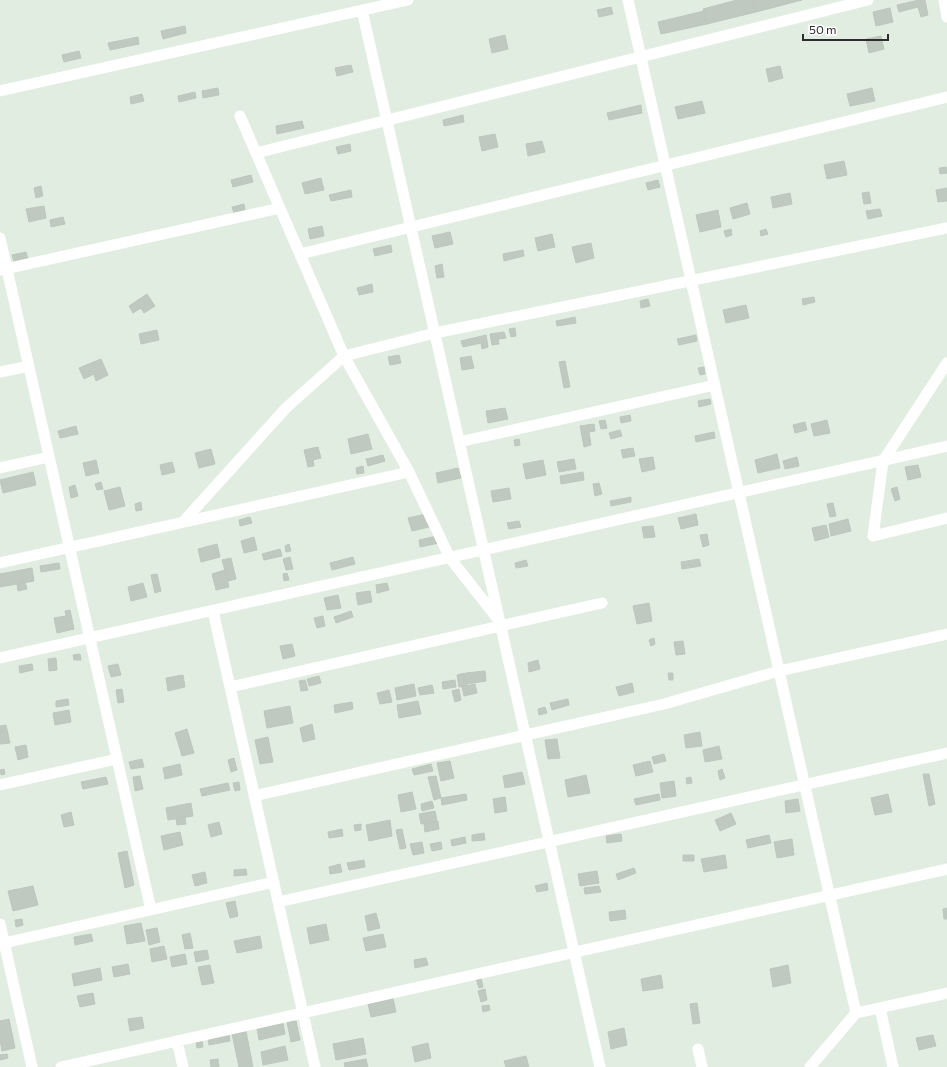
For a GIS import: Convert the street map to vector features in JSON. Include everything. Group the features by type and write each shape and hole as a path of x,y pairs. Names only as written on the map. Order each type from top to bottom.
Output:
{"street":[{"path":"0,91 408,0"},
{"path":"628,0 856,1013"},
{"path":"256,153 868,0"},
{"path":"944,0 947,17"},
{"path":"362,10 600,1067"},
{"path":"300,254 947,97"},
{"path":"240,116 344,356 409,472 450,558 500,623"},
{"path":"4,270 280,208"},
{"path":"183,522 286,408 344,356 435,333 947,228"},
{"path":"0,238 4,270 29,366 151,910"},
{"path":"947,363 883,461 873,536 947,518"},
{"path":"0,372 29,366"},
{"path":"459,442 715,385"},
{"path":"0,658 947,446"},
{"path":"0,468 49,457"},
{"path":"0,563 409,472"},
{"path":"230,686 500,623 602,603"},
{"path":"212,611 315,1067"},
{"path":"254,796 664,704 779,671 947,634"},
{"path":"278,902 947,753"},
{"path":"0,785 117,759"},
{"path":"61,1067 947,869"},
{"path":"4,943 274,882"},
{"path":"0,924 32,1067"},
{"path":"810,1067 856,1013 947,993"},
{"path":"880,1008 893,1067"},
{"path":"177,1041 183,1067"},
{"path":"698,1048 702,1067"}],"building":[{"path":"737,0 753,0 756,12 707,24 703,9"},
{"path":"753,0 802,0 756,12"},
{"path":"925,0 928,15 921,17 918,7 899,12 897,5"},
{"path":"611,7 613,14 599,17 597,10"},
{"path":"890,8 893,22 876,26 873,12"},
{"path":"704,11 707,24 661,34 658,22"},
{"path":"185,26 186,33 163,39 161,31"},
{"path":"505,35 508,49 492,53 489,39"},
{"path":"881,36 884,49 869,53 866,39"},
{"path":"138,37 139,44 110,50 108,43"},
{"path":"79,51 81,58 64,62 62,55"},
{"path":"351,65 353,72 337,76 335,68"},
{"path":"780,66 783,78 769,82 766,69"},
{"path":"218,88 219,95 203,98 202,91"},
{"path":"872,88 875,101 850,106 847,94"},
{"path":"195,92 196,98 179,102 178,96"},
{"path":"142,94 144,101 131,104 130,97"},
{"path":"702,101 705,113 678,119 675,107"},
{"path":"641,105 642,113 609,120 607,113"},
{"path":"463,115 464,122 444,126 443,120"},
{"path":"302,121 304,128 277,134 276,126"},
{"path":"495,134 498,147 482,151 479,137"},
{"path":"542,141 545,152 528,156 526,144"},
{"path":"350,144 351,151 338,154 336,147"},
{"path":"844,161 847,175 827,179 824,165"},
{"path":"946,167 947,173 940,174 939,168"},
{"path":"251,175 253,182 233,187 231,180"},
{"path":"321,178 324,190 305,194 302,183"},
{"path":"658,180 660,187 648,190 646,183"},
{"path":"41,186 43,196 36,198 34,188"},
{"path":"947,188 947,201 938,202 936,190"},
{"path":"351,190 352,197 331,201 329,195"},
{"path":"869,192 871,203 864,204 862,193"},
{"path":"790,193 792,204 773,208 771,197"},
{"path":"747,203 750,214 733,219 730,208"},
{"path":"244,204 245,210 234,213 232,207"},
{"path":"44,206 46,218 29,222 26,209"},
{"path":"880,209 882,216 868,219 866,211"},
{"path":"718,210 721,227 700,232 696,215"},
{"path":"63,217 65,224 51,227 50,220"},
{"path":"322,226 324,236 310,239 308,229"},
{"path":"731,229 732,235 726,237 724,231"},
{"path":"766,229 768,234 761,236 760,231"},
{"path":"450,232 453,244 435,248 432,236"},
{"path":"552,234 555,247 538,251 535,238"},
{"path":"591,243 594,258 576,263 572,247"},
{"path":"391,245 392,252 375,256 373,249"},
{"path":"523,250 524,256 504,261 503,254"},
{"path":"26,252 28,259 14,262 12,255"},
{"path":"442,264 444,277 437,278 435,266"},
{"path":"372,284 373,292 359,295 357,288"},
{"path":"147,294 155,306 144,313 141,308 133,313 129,306"},
{"path":"814,297 815,302 803,305 802,299"},
{"path":"648,299 650,306 641,308 640,301"},
{"path":"746,305 749,318 726,323 723,310"},
{"path":"575,317 576,323 557,326 556,321"},
{"path":"515,328 516,336 511,337 509,329"},
{"path":"157,330 159,340 141,344 139,334"},
{"path":"504,332 506,338 498,339 497,333"},
{"path":"497,333 499,344 492,345 490,334"},
{"path":"486,335 488,347 482,349 481,343 463,347 461,341"},
{"path":"696,335 697,341 679,345 677,339"},
{"path":"399,355 401,363 390,365 388,357"},
{"path":"471,356 474,368 462,370 460,358"},
{"path":"101,359 108,375 96,381 94,374 84,379 79,368"},
{"path":"565,361 570,387 564,388 559,362"},
{"path":"704,367 705,374 700,375 698,368"},
{"path":"710,399 711,404 699,407 698,401"},
{"path":"505,408 508,419 488,423 486,411"},
{"path":"630,415 631,421 621,423 620,417"},
{"path":"605,420 607,428 601,429 599,421"},
{"path":"827,420 830,433 814,436 811,424"},
{"path":"805,422 807,430 795,433 793,425"},
{"path":"594,424 595,431 589,432 591,445 584,447 580,426"},
{"path":"76,426 78,434 60,438 58,431"},
{"path":"620,430 622,436 611,439 609,433"},
{"path":"714,432 715,438 696,442 695,436"},
{"path":"368,434 372,449 351,454 348,439"},
{"path":"519,439 520,445 515,446 514,440"},
{"path":"318,447 321,458 313,460 314,466 308,467 304,450"},
{"path":"633,448 635,456 623,458 621,450"},
{"path":"211,449 215,464 199,468 195,453"},
{"path":"777,454 780,468 758,473 755,460"},
{"path":"383,455 385,461 368,466 366,459"},
{"path":"653,457 655,469 642,472 639,459"},
{"path":"797,457 799,466 785,469 783,461"},
{"path":"574,459 576,469 559,472 557,462"},
{"path":"96,460 99,473 86,476 83,463"},
{"path":"543,460 546,475 526,479 523,464"},
{"path":"172,462 175,472 162,475 160,465"},
{"path":"918,465 921,477 908,480 905,467"},
{"path":"363,466 364,473 357,474 356,468"},
{"path":"458,468 461,478 438,483 436,473"},
{"path":"33,472 36,485 3,493 0,480"},
{"path":"583,472 584,480 561,484 560,476"},
{"path":"101,482 103,489 97,490 95,484"},
{"path":"599,483 602,494 595,496 593,484"},
{"path":"75,485 78,496 71,498 69,487"},
{"path":"120,487 125,506 109,510 104,491"},
{"path":"897,487 900,499 895,501 891,489"},
{"path":"509,488 511,499 493,502 491,491"},
{"path":"631,497 631,502 611,506 610,501"},
{"path":"141,502 142,510 136,511 135,504"},
{"path":"833,503 836,516 830,517 827,504"},
{"path":"426,514 429,527 412,531 408,518"},
{"path":"696,514 698,525 681,529 678,518"},
{"path":"250,517 252,523 240,526 239,520"},
{"path":"848,519 851,531 831,536 829,524"},
{"path":"519,521 521,527 509,529 507,523"},
{"path":"826,525 829,537 815,541 812,528"},
{"path":"653,526 655,537 644,538 642,527"},
{"path":"707,534 709,545 703,547 700,535"},
{"path":"437,536 439,543 420,547 419,540"},
{"path":"254,537 257,550 244,553 241,541"},
{"path":"217,544 220,557 201,562 198,549"},
{"path":"289,544 291,551 286,552 285,546"},
{"path":"280,549 282,556 264,560 262,554"},
{"path":"290,557 293,569 286,570 283,559"},
{"path":"353,557 355,564 332,570 330,563"},
{"path":"231,558 236,579 228,581 222,560"},
{"path":"699,559 701,566 682,569 681,562"},
{"path":"526,560 528,566 516,568 515,563"},
{"path":"59,563 60,569 41,572 40,566"},
{"path":"32,568 34,581 23,583 21,570"},
{"path":"21,570 23,583 0,587 0,574"},
{"path":"225,570 229,587 216,590 212,574"},
{"path":"287,573 289,580 284,581 283,574"},
{"path":"157,574 161,591 155,593 151,575"},
{"path":"25,582 27,589 18,591 17,584"},
{"path":"143,583 147,597 131,601 128,587"},
{"path":"387,583 389,590 377,593 376,585"},
{"path":"370,591 372,602 358,605 356,593"},
{"path":"338,595 341,608 327,610 324,598"},
{"path":"649,603 652,621 637,624 633,606"},
{"path":"70,610 74,629 57,633 54,618 66,616 65,611"},
{"path":"351,611 353,617 336,623 334,617"},
{"path":"323,616 325,626 317,628 314,618"},
{"path":"654,638 655,644 651,646 649,640"},
{"path":"683,641 685,654 676,655 674,642"},
{"path":"292,644 295,656 283,659 280,646"},
{"path":"80,654 81,660 74,660 73,655"},
{"path":"56,658 57,670 49,671 48,659"},
{"path":"538,660 540,669 529,672 528,663"},
{"path":"32,664 33,670 20,673 19,666"},
{"path":"118,664 121,675 111,677 108,666"},
{"path":"485,671 486,681 467,684 466,673"},
{"path":"465,673 467,686 459,687 457,675"},
{"path":"668,673 673,673 673,680 669,680"},
{"path":"183,675 185,687 168,691 166,678"},
{"path":"319,676 321,683 309,686 307,679"},
{"path":"305,680 308,690 301,691 299,681"},
{"path":"455,680 456,687 443,689 442,682"},
{"path":"632,683 634,692 619,696 616,687"},
{"path":"414,684 416,696 397,700 395,688"},
{"path":"475,684 477,693 464,696 462,687"},
{"path":"432,685 434,693 420,695 418,688"},
{"path":"122,689 124,702 118,703 116,690"},
{"path":"459,689 461,700 455,702 452,691"},
{"path":"389,690 392,702 380,704 377,693"},
{"path":"68,699 69,705 56,707 56,701"},
{"path":"568,699 569,705 552,710 550,703"},
{"path":"418,701 421,714 399,718 397,705"},
{"path":"352,702 353,709 335,713 334,705"},
{"path":"290,706 293,723 267,728 264,711"},
{"path":"545,707 547,713 539,715 538,709"},
{"path":"69,710 71,722 55,725 53,713"},
{"path":"312,724 315,739 303,742 300,728"},
{"path":"6,725 10,743 0,744 0,726"},
{"path":"187,729 194,753 182,756 175,733"},
{"path":"700,732 702,746 686,748 684,735"},
{"path":"268,737 273,762 260,764 255,740"},
{"path":"557,739 560,758 548,759 545,740"},
{"path":"26,745 28,757 18,760 15,747"},
{"path":"719,746 722,759 705,762 703,750"},
{"path":"664,754 666,761 654,764 652,757"},
{"path":"234,758 237,770 231,772 228,760"},
{"path":"142,759 144,767 131,769 129,762"},
{"path":"450,761 454,778 441,781 437,763"},
{"path":"650,761 653,772 636,776 633,765"},
{"path":"180,764 182,775 165,779 163,768"},
{"path":"431,764 433,771 414,775 412,769"},
{"path":"4,769 5,774 1,775 0,770"},
{"path":"722,769 725,778 720,780 718,771"},
{"path":"522,772 525,784 505,788 503,776"},
{"path":"923,774 929,774 935,804 929,806"},
{"path":"586,775 590,793 568,797 565,780"},
{"path":"140,776 143,789 135,791 133,777"},
{"path":"436,776 441,798 434,800 428,777"},
{"path":"106,777 108,784 83,789 81,782"},
{"path":"691,777 692,783 687,784 686,778"},
{"path":"674,781 676,796 662,798 660,783"},
{"path":"239,782 240,790 235,791 233,783"},
{"path":"228,783 230,790 202,796 200,789"},
{"path":"412,792 416,809 401,812 398,795"},
{"path":"466,794 467,800 442,805 441,798"},
{"path":"659,794 660,800 636,805 634,799"},
{"path":"888,794 892,812 875,815 871,798"},
{"path":"505,797 507,811 495,813 493,799"},
{"path":"798,799 800,811 786,813 785,801"},
{"path":"432,801 434,808 422,811 421,804"},
{"path":"191,803 193,816 168,820 166,808"},
{"path":"435,811 437,821 421,824 419,814"},
{"path":"71,812 74,825 64,827 61,815"},
{"path":"731,813 736,824 720,831 715,820"},
{"path":"185,817 186,824 177,825 176,819"},
{"path":"390,820 392,836 369,841 366,825"},
{"path":"438,821 439,829 425,832 424,824"},
{"path":"219,822 222,834 211,837 208,825"},
{"path":"361,824 361,830 355,831 354,825"},
{"path":"342,829 343,836 329,838 328,832"},
{"path":"402,829 406,848 400,849 396,830"},
{"path":"180,832 183,845 164,850 161,836"},
{"path":"484,833 485,840 472,841 472,835"},
{"path":"621,834 622,841 607,843 606,836"},
{"path":"769,835 771,843 748,848 746,840"},
{"path":"465,837 466,843 452,846 451,840"},
{"path":"792,839 794,855 777,858 774,842"},
{"path":"422,842 424,853 413,855 410,844"},
{"path":"441,842 442,849 432,851 430,844"},
{"path":"127,851 134,885 125,888 118,853"},
{"path":"683,855 694,855 694,861 683,861"},
{"path":"725,855 727,868 704,872 701,859"},
{"path":"364,860 365,867 349,870 347,863"},
{"path":"340,864 342,872 330,874 329,867"},
{"path":"634,868 636,873 618,880 616,874"},
{"path":"246,869 247,875 234,876 234,870"},
{"path":"597,871 599,883 580,886 578,874"},
{"path":"205,872 207,883 195,886 192,875"},
{"path":"547,883 548,890 537,892 535,886"},
{"path":"33,886 38,905 13,911 8,891"},
{"path":"599,886 601,892 585,894 584,888"},
{"path":"235,901 238,916 230,918 226,903"},
{"path":"947,908 947,919 944,919 943,909"},
{"path":"625,910 626,919 610,921 609,912"},
{"path":"376,913 380,928 368,931 365,916"},
{"path":"22,919 23,925 16,927 15,920"},
{"path":"141,923 145,941 127,944 124,926"},
{"path":"326,924 329,940 310,944 307,928"},
{"path":"157,928 160,942 149,945 146,930"},
{"path":"190,933 193,948 185,949 182,935"},
{"path":"91,934 93,941 75,945 74,937"},
{"path":"383,934 386,947 366,951 363,938"},
{"path":"260,936 262,948 237,953 234,941"},
{"path":"164,946 167,959 152,962 150,949"},
{"path":"207,950 209,959 196,962 194,952"},
{"path":"185,954 187,964 172,967 170,957"},
{"path":"426,958 428,965 415,968 414,960"},
{"path":"128,964 130,974 114,977 112,967"},
{"path":"210,965 214,983 202,985 198,967"},
{"path":"788,965 791,983 773,987 770,969"},
{"path":"100,968 102,980 74,986 72,974"},
{"path":"661,975 663,988 643,991 641,979"},
{"path":"481,978 483,987 479,988 476,979"},
{"path":"485,989 487,1000 481,1002 478,991"},
{"path":"93,993 95,1004 80,1007 77,996"},
{"path":"393,998 396,1012 371,1017 368,1004"},
{"path":"697,1003 700,1023 693,1024 690,1004"},
{"path":"489,1005 490,1010 483,1012 482,1006"},
{"path":"142,1017 144,1028 130,1031 128,1019"},
{"path":"9,1019 15,1048 2,1051 0,1040 0,1021"},
{"path":"296,1021 300,1040 291,1042 287,1022"},
{"path":"283,1023 285,1034 259,1040 257,1028"},
{"path":"624,1028 627,1045 611,1049 608,1032"},
{"path":"246,1031 253,1067 239,1067 232,1034"},
{"path":"229,1034 230,1041 209,1045 208,1038"},
{"path":"933,1035 936,1046 919,1050 916,1038"},
{"path":"363,1038 366,1054 351,1057 348,1041"},
{"path":"202,1041 203,1047 197,1048 196,1042"},
{"path":"348,1041 351,1057 336,1060 333,1044"},
{"path":"428,1043 431,1058 415,1062 412,1047"},
{"path":"285,1046 288,1060 263,1065 261,1052"},
{"path":"7,1054 8,1058 0,1060 0,1055"},
{"path":"526,1056 529,1067 506,1067 504,1061"},
{"path":"218,1059 219,1067 211,1067 210,1060"},
{"path":"366,1059 368,1067 345,1067 344,1063"}]}
